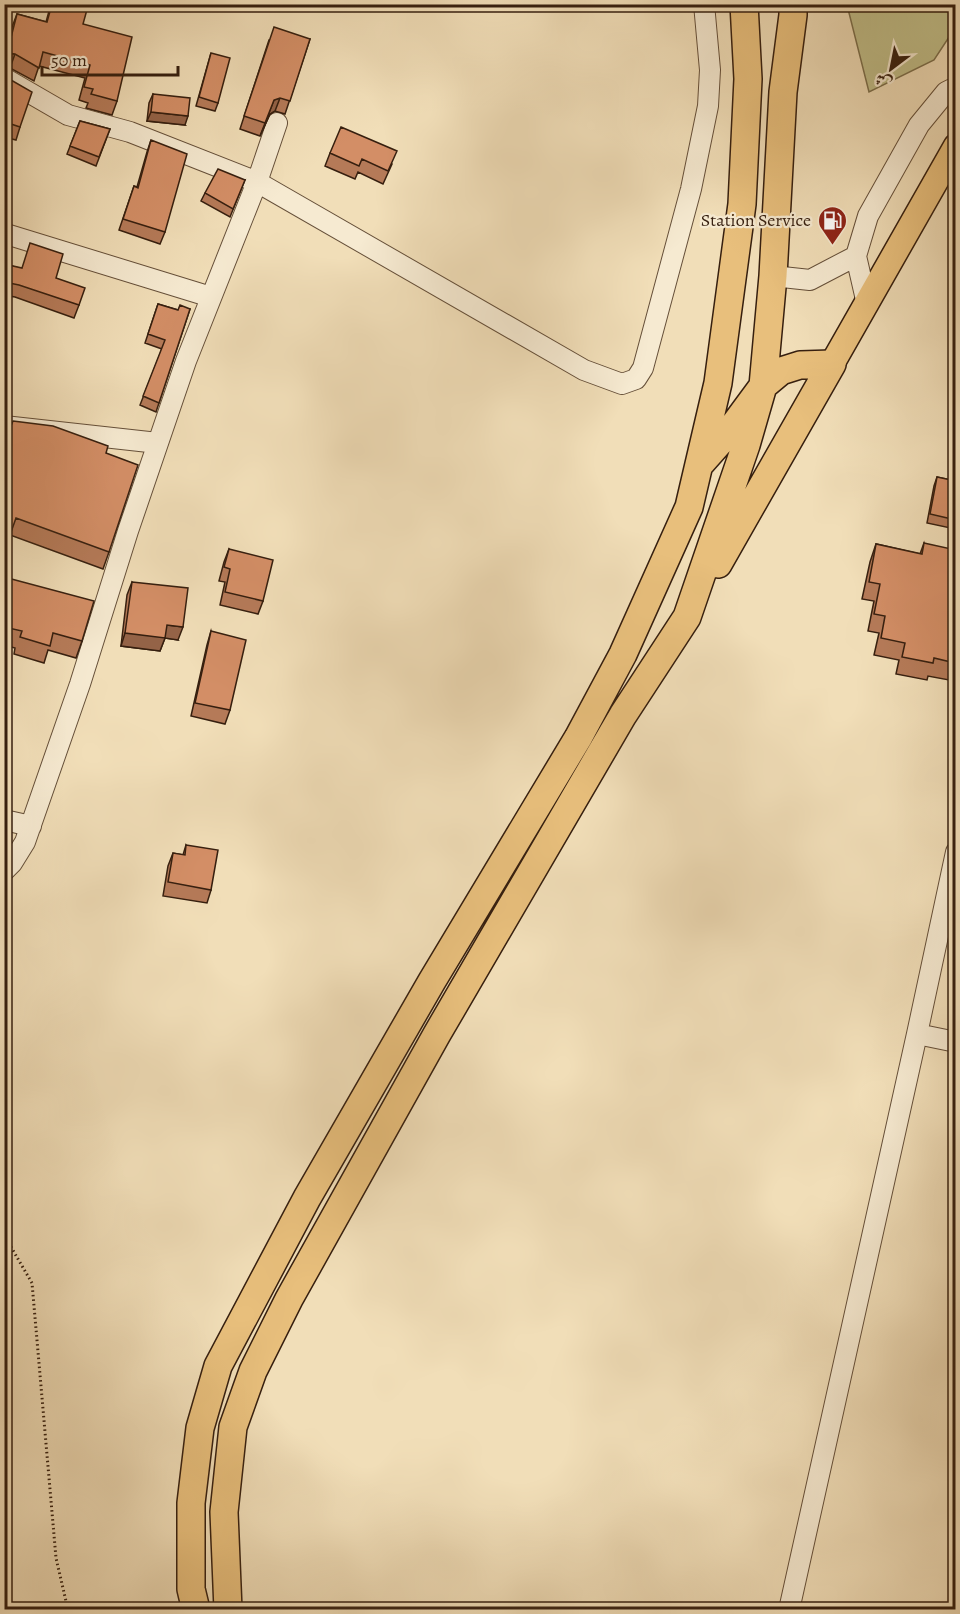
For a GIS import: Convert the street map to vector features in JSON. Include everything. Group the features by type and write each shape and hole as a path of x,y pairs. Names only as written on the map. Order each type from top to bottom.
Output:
{"highway":[{"path":"196,1610 191,1589 191,1503 200,1428 218,1366 307,1198 432,981 578,738 623,654 689,507 718,383 742,204 748,79 744,4"},
{"path":"687,617 746,445 763,386 773,276 783,92 793,4"},
{"path":"699,465 732,428 763,386 781,371 800,365 832,364"},
{"path":"228,1610 224,1512 233,1427 253,1371 289,1299 437,1034 623,715 687,617 832,364"}],"main road":[{"path":"832,364 956,146"}],"street":[{"path":"4,78 68,115 130,132 257,183 584,370 622,384 636,379 649,351 690,189 708,106 710,70 704,4"},
{"path":"867,304 856,256 868,216 919,125 946,93 956,87"},
{"path":"4,871 25,843 186,361 257,183 277,123"},
{"path":"6,234 211,297"},
{"path":"773,276 810,280 856,256"},
{"path":"4,426 158,443"},
{"path":"4,820 31,826"},
{"path":"789,1610 956,852"},
{"path":"917,1034 956,1042"}],"path":[{"path":"4,1234 32,1283 56,1558 68,1610"}],"shaded area":[{"path":"847,5 955,5 955,28 934,60 869,92"}],"building":[{"path":"52,4 88,6 83,24 132,37 117,101 91,94 93,89 84,87 90,65 43,52 39,68 15,54 7,53 17,14 47,22"},
{"path":"274,27 310,39 290,101 280,98 274,100 265,123 244,116"},
{"path":"211,53 230,58 218,103 199,97"},
{"path":"4,76 32,92 20,127 8,123 4,135"},
{"path":"153,94 190,98 188,116 151,112"},
{"path":"80,121 110,129 99,157 70,146"},
{"path":"341,127 397,151 388,171 362,159 359,166 330,153"},
{"path":"151,140 187,154 165,232 123,219 134,186 138,188"},
{"path":"218,169 245,180 233,209 205,193"},
{"path":"30,243 63,254 56,278 85,288 79,305 4,282 4,264 22,268"},
{"path":"158,304 178,310 180,305 190,309 159,403 143,396 165,340 148,334"},
{"path":"13,421 53,426 108,446 106,453 138,465 109,552 16,518 4,552 4,443"},
{"path":"937,477 956,481 956,520 930,514"},
{"path":"924,543 956,550 955,663 934,658 933,663 902,657 905,643 881,638 885,616 874,614 880,584 869,582 876,544 922,554"},
{"path":"229,549 273,560 263,601 225,592 230,569 224,567"},
{"path":"4,577 94,601 82,641 53,633 50,646 20,637 22,631 4,627"},
{"path":"132,582 188,588 183,627 167,625 165,638 125,633"},
{"path":"211,631 246,640 230,710 195,703"},
{"path":"186,845 218,850 211,890 168,882 173,853 185,855"}],"place":[{"name":"Station Service","path":"832,246"}]}
